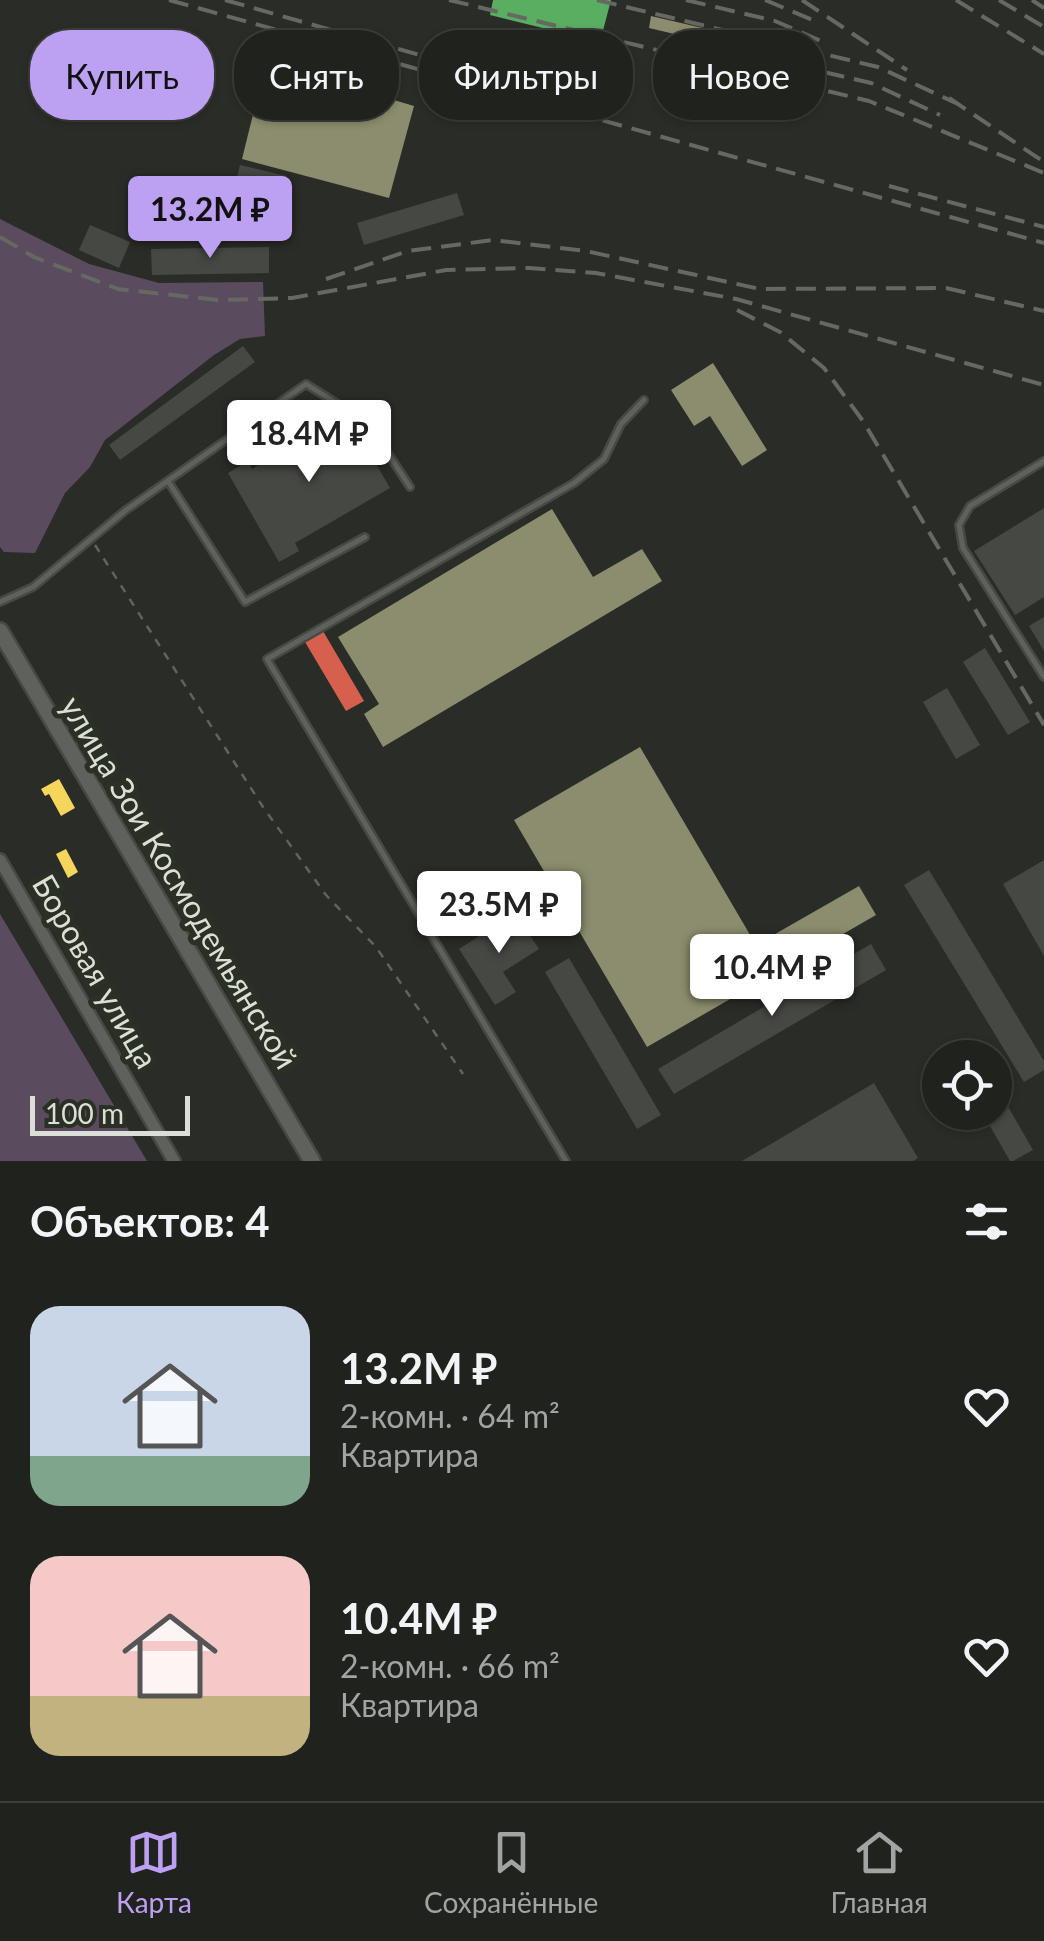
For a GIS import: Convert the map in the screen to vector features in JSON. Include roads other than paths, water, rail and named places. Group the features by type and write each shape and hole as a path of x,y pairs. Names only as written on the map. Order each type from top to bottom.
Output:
{"main road":[{"name":"улица Зои Космодемьянской","path":"0,631 312,1161"}],"street":[{"name":"Боровая улица","path":"0,860 174,1161"}],"lane":[{"path":"0,602 33,587 168,481 306,384 368,423 410,487"},
{"path":"566,1161 267,659 574,483 604,460 622,424 644,400"},
{"path":"1044,461 970,506 959,525 964,548 1044,677"},
{"path":"168,481 245,602 365,537"}],"railway":[{"path":"169,0 1044,243"},
{"path":"225,0 419,55"},
{"path":"449,0 869,101 1044,173"},
{"path":"597,0 878,67 958,104"},
{"path":"686,0 775,21 828,44"},
{"path":"765,0 815,21"},
{"path":"802,0 907,70"},
{"path":"956,0 1044,54"},
{"path":"999,0 1044,27"},
{"path":"1032,0 1044,8"},
{"path":"825,72 871,83 940,115"},
{"path":"949,98 1044,162"},
{"path":"889,186 1044,227"},
{"path":"0,237 34,257 118,289 219,300 292,298 446,270 529,268 596,273 736,299 1044,385"},
{"path":"326,279 408,251 493,240 586,251 760,289 946,288 1044,311"},
{"path":"737,310 780,332 824,368 863,421 1044,725"}]}
